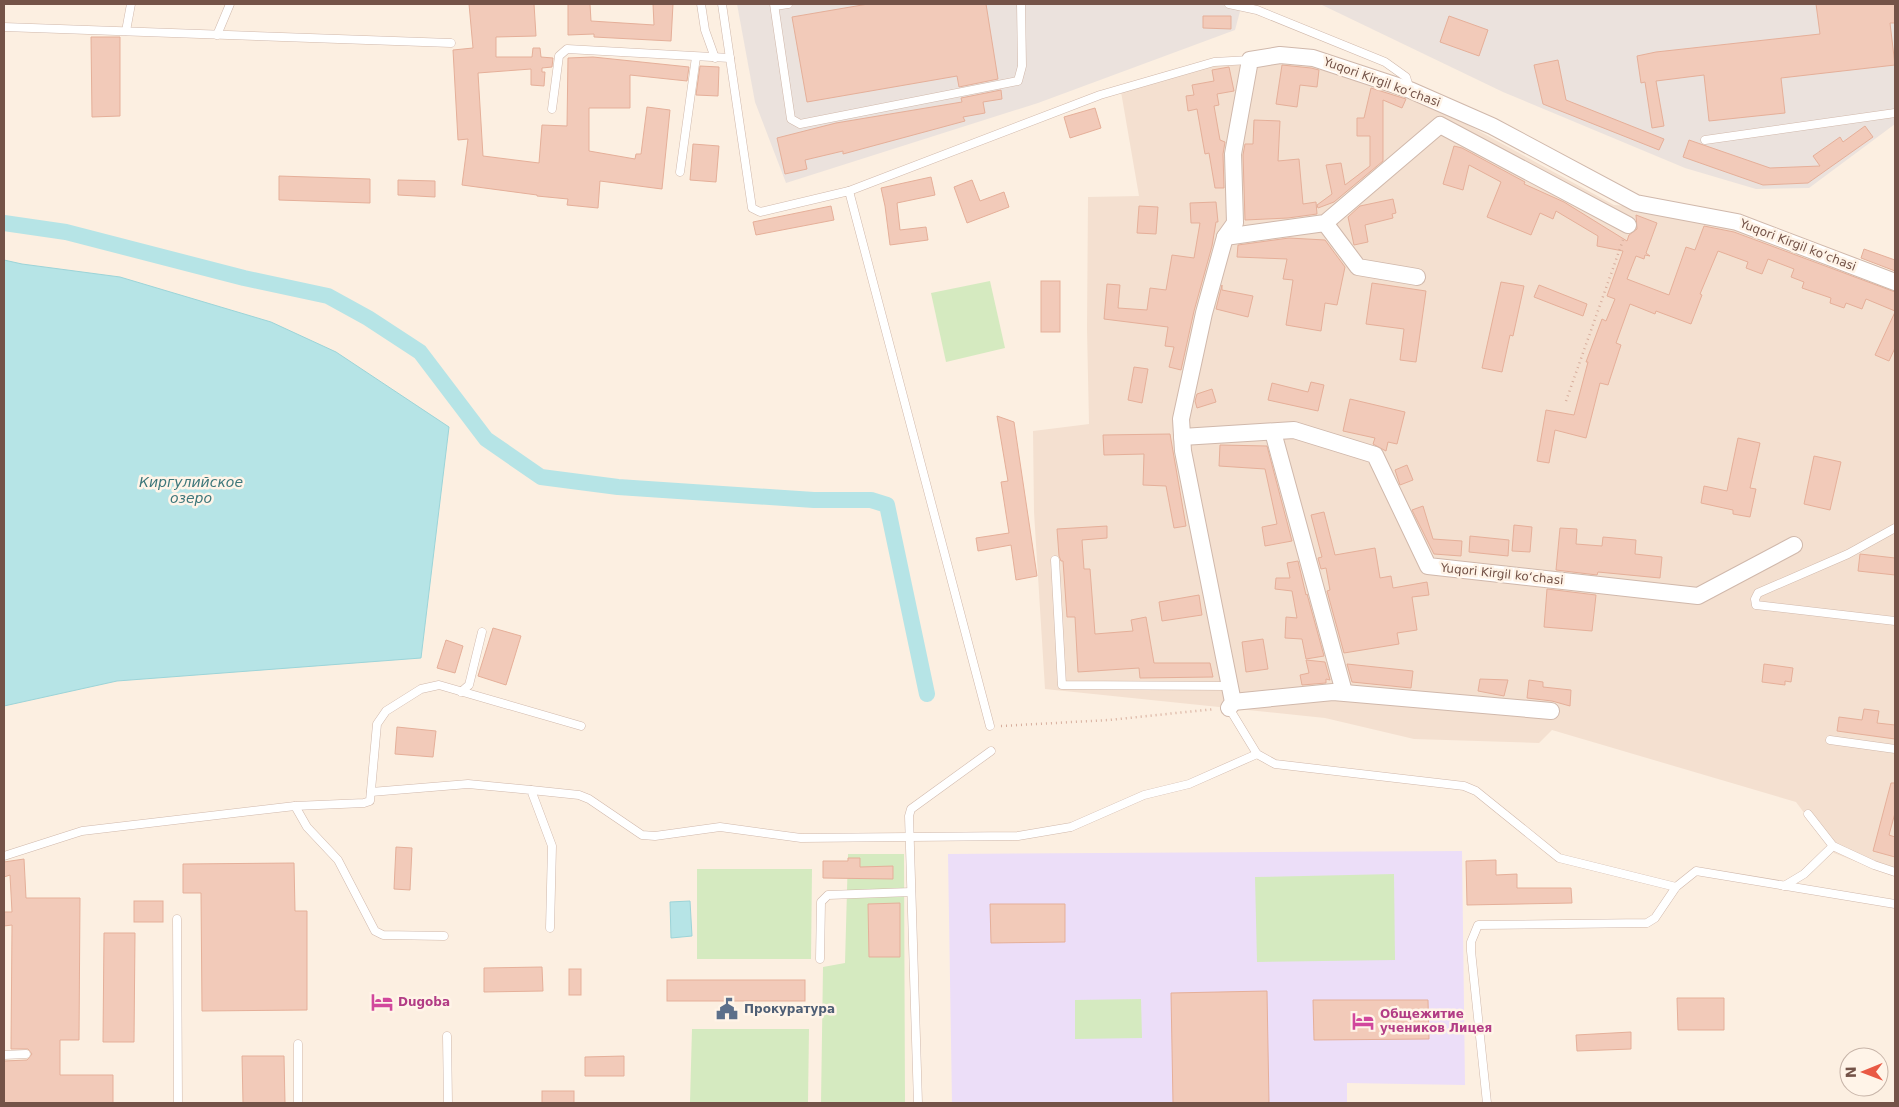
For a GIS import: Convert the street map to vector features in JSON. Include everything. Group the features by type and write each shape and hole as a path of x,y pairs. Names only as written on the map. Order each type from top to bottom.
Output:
{"street":[{"name":"Yuqori Kirgil koʻchasi","path":"1250,60 1280,55 1313,58 1410,90 1492,126 1636,203 1737,222 1895,282"},
{"path":"1250,60 1232,154 1235,223 1225,237 1204,313 1182,419 1183,451 1229,686 1231,705 1344,692 1551,711"},
{"path":"1225,237 1325,223 1440,125 1628,225"},
{"path":"1325,223 1358,267 1417,277"},
{"name":"Yuqori Kirgil koʻchasi","path":"1182,437 1294,430 1376,455 1428,566 1698,596 1794,546"},
{"path":"1273,432 1344,692"}],"lane":[{"path":"126,32 130,4"},
{"path":"217,35 230,4"},
{"path":"701,4 705,30 715,58"},
{"path":"722,4 752,208 760,212 849,191 1100,95 1214,62 1250,60"},
{"path":"788,4 774,5 791,119 800,124 1018,81 1022,66 1021,4"},
{"path":"1229,4 1257,10 1385,62 1406,77 1410,90"},
{"path":"4,27 451,43"},
{"path":"552,109 559,56 567,49 730,58"},
{"path":"680,172 696,57"},
{"path":"1705,140 1895,113"},
{"path":"849,191 990,726"},
{"path":"1895,528 1848,554 1758,593 1755,599 1756,605 1895,621"},
{"path":"1055,560 1062,685 1229,686"},
{"path":"461,692 469,684 482,632"},
{"path":"4,856 82,831 295,806 364,804 370,801 377,724 386,711 421,689 438,685 580,726"},
{"path":"1231,705 1257,754 1275,764 1464,786 1476,791 1558,858 1676,887"},
{"path":"1830,740 1895,748"},
{"path":"918,1103 909,816 911,809 991,751"},
{"path":"371,792 468,784 579,795 590,799 642,835 655,836 720,827 802,838 1018,836 1071,828 1144,795 1189,784 1257,754"},
{"path":"531,790 552,846 550,928"},
{"path":"295,806 307,827 338,860 375,931 383,935 444,936"},
{"path":"1808,814 1833,846 1874,865 1895,872"},
{"path":"1784,886 1804,874 1833,846"},
{"path":"1487,1103 1471,951 1471,942 1478,925 1647,923 1655,918 1676,887 1696,871 1895,904"},
{"path":"820,959 822,902 828,895 911,892"},
{"path":"177,919 178,1103"},
{"path":"448,1036 448,1103"},
{"path":"298,1044 298,1103"},
{"path":"4,1055 26,1054"}],"path":[{"path":"1566,401 1628,225"},
{"path":"990,726 1109,720 1231,705"}],"shaded area":[{"path":"737,4 1242,4 1235,30 1038,103 786,183 755,102"},
{"path":"1320,4 1895,4 1895,124 1809,188 1756,189 1685,168 1503,92"},
{"path":"1300,59 1415,96 1614,205 1691,211 1895,285 1895,877 1834,853 1796,802 1552,730 1539,743 1414,739 1325,718 1045,689 1034,512 1033,431 1089,424 1087,329 1088,197 1139,196 1120,86 1164,72 1220,62"},
{"path":"1462,851 1465,1085 1347,1083 1347,1103 952,1103 948,854"}],"green space":[{"path":"990,281 1005,348 946,362 931,293"},
{"path":"848,854 904,854 905,1103 821,1103 823,967 845,963"},
{"path":"697,869 812,869 811,959 697,959"},
{"path":"1394,874 1395,960 1257,962 1255,877"},
{"path":"1141,999 1142,1038 1075,1039 1075,1000"},
{"path":"692,1029 809,1029 808,1102 690,1102"}],"water":[{"name":"Киргулийское озеро","path":"4,260 120,277 271,322 336,352 449,427 421,658 117,681 4,706"},
{"path":"690,901 692,936 671,938 670,902"}],"building":[{"path":"469,4 534,4 536,36 496,37 496,57 532,57 533,48 540,48 541,57 553,58 552,67 542,68 542,72 545,72 544,86 531,85 531,69 478,73 483,156 539,163 542,125 567,126 568,58 593,57 689,67 687,81 630,75 630,108 589,108 589,151 635,159 636,154 641,154 647,107 670,110 662,189 600,181 598,208 567,205 568,199 462,185 468,139 458,140 453,50 473,48"},
{"path":"568,4 590,4 591,21 654,25 653,4 673,4 671,41 594,37 594,34 568,35"},
{"path":"868,4 986,4 998,79 959,87 957,76 807,102 792,17"},
{"path":"1816,4 1895,4 1895,23 1890,23 1895,65 1781,78 1785,113 1709,121 1704,75 1656,81 1664,126 1652,128 1645,82 1641,83 1637,56 1656,52 1820,34"},
{"path":"1203,16 1231,16 1231,29 1203,28"},
{"path":"1449,16 1488,30 1479,56 1440,42"},
{"path":"91,37 120,37 120,116 92,117"},
{"path":"1558,60 1566,100 1664,139 1659,150 1543,104 1534,65"},
{"path":"1282,65 1319,70 1317,87 1300,85 1297,107 1276,104"},
{"path":"700,66 719,67 718,96 696,95"},
{"path":"1229,67 1234,91 1217,94 1219,105 1214,106 1220,140 1225,142 1223,154 1224,188 1215,188 1209,153 1205,154 1197,109 1188,111 1186,96 1194,95 1192,85 1214,81 1212,70"},
{"path":"1371,88 1406,99 1402,108 1383,100 1383,161 1334,202 1318,208 1317,205 1332,194 1326,165 1341,163 1345,185 1370,166 1370,136 1357,136 1357,118 1364,118"},
{"path":"1001,90 1002,99 983,102 985,113 963,117 965,121 843,154 843,151 805,160 807,169 785,174 777,138 836,123 962,102 961,98"},
{"path":"1095,108 1101,128 1070,138 1064,117"},
{"path":"1254,120 1280,121 1278,161 1299,159 1303,204 1316,202 1317,214 1288,218 1245,220 1243,155 1245,144 1253,144"},
{"path":"1865,126 1873,137 1808,183 1763,185 1683,157 1689,140 1770,168 1820,166 1813,156 1840,137 1843,142"},
{"path":"693,144 719,146 716,182 690,180"},
{"path":"1454,146 1462,148 1525,182 1524,184 1564,202 1627,241 1629,235 1637,229 1636,215 1657,223 1646,253 1650,256 1645,255 1644,259 1636,256 1627,279 1669,295 1686,247 1695,250 1704,226 1734,232 1895,292 1895,311 1866,299 1862,309 1846,303 1844,308 1830,303 1831,298 1802,288 1804,282 1791,277 1794,269 1768,259 1762,274 1746,268 1748,262 1718,251 1700,294 1702,295 1691,324 1656,311 1655,314 1630,304 1616,343 1621,345 1608,385 1600,383 1586,438 1555,430 1549,463 1537,461 1546,410 1574,415 1588,362 1586,362 1602,319 1606,321 1615,299 1607,296 1623,251 1597,246 1598,236 1556,211 1553,219 1540,213 1531,235 1487,217 1501,182 1469,165 1463,190 1443,184"},
{"path":"279,176 370,179 370,203 279,200"},
{"path":"931,177 935,195 897,203 900,230 926,227 928,240 890,245 881,188"},
{"path":"398,180 435,181 435,197 398,195"},
{"path":"972,180 980,201 1004,192 1009,207 967,223 954,187"},
{"path":"1393,199 1396,213 1392,214 1393,218 1365,225 1368,242 1354,245 1348,217 1360,206"},
{"path":"1216,202 1218,222 1216,222 1212,246 1194,311 1181,370 1169,367 1174,347 1165,346 1168,327 1104,319 1107,284 1120,285 1118,308 1147,310 1150,288 1166,290 1172,255 1194,258 1200,223 1191,223 1190,203"},
{"path":"831,206 834,220 756,235 753,222"},
{"path":"1139,206 1158,207 1156,234 1137,233"},
{"path":"1289,238 1325,240 1345,267 1337,305 1325,303 1321,331 1286,325 1293,280 1283,279 1287,259 1237,257 1238,245"},
{"path":"1864,249 1895,260 1895,271 1861,258"},
{"path":"1041,281 1060,281 1060,332 1041,332"},
{"path":"1501,282 1524,286 1513,336 1510,335 1502,372 1482,368"},
{"path":"1372,283 1426,291 1416,362 1400,360 1404,329 1366,324"},
{"path":"1222,285 1222,290 1253,296 1248,317 1216,309"},
{"path":"1539,285 1587,304 1583,316 1534,297"},
{"path":"1895,312 1895,348 1889,361 1875,355"},
{"path":"1134,367 1148,369 1142,403 1128,400"},
{"path":"1311,382 1324,385 1318,411 1268,400 1272,383 1308,392"},
{"path":"1212,389 1216,402 1197,408 1195,401 1197,394"},
{"path":"1350,399 1405,412 1397,444 1388,442 1386,451 1373,444 1375,438 1343,431"},
{"path":"997,416 1014,422 1037,576 1016,580 1011,545 978,551 976,538 1009,533 1001,482 1008,481"},
{"path":"1170,434 1186,526 1174,528 1166,486 1143,485 1144,454 1104,455 1103,435"},
{"path":"1738,438 1760,443 1750,488 1756,489 1750,517 1733,514 1733,510 1701,503 1704,486 1727,491"},
{"path":"1220,445 1267,446 1292,541 1265,546 1262,527 1277,524 1265,469 1219,466"},
{"path":"1814,456 1841,462 1830,510 1804,504"},
{"path":"1407,465 1413,480 1400,485 1395,470"},
{"path":"1423,506 1433,539 1462,541 1461,556 1434,554 1412,510"},
{"path":"1324,512 1335,555 1375,548 1380,578 1391,576 1393,588 1427,582 1429,595 1412,597 1417,630 1397,633 1399,644 1344,653 1327,591 1330,590 1326,568 1321,569 1318,558 1322,557 1311,515"},
{"path":"1514,525 1532,527 1530,552 1512,551"},
{"path":"1107,526 1107,538 1082,540 1084,569 1090,569 1095,634 1133,631 1131,620 1146,617 1154,663 1210,663 1213,677 1140,678 1139,668 1078,672 1075,617 1067,617 1063,561 1061,561 1059,556 1057,529"},
{"path":"1560,528 1577,529 1576,544 1602,546 1603,537 1636,540 1635,554 1662,557 1660,578 1598,572 1597,575 1556,570"},
{"path":"1470,536 1509,540 1508,556 1469,552"},
{"path":"1860,554 1895,558 1895,575 1858,571"},
{"path":"1298,561 1324,656 1306,659 1302,639 1285,638 1286,617 1297,618 1292,591 1275,589 1276,578 1290,578 1287,563"},
{"path":"1547,589 1596,595 1592,631 1544,627"},
{"path":"1199,595 1202,615 1162,621 1159,602"},
{"path":"493,628 521,636 506,685 478,676"},
{"path":"1263,639 1268,669 1246,672 1242,642"},
{"path":"446,640 463,646 455,673 437,668"},
{"path":"1306,660 1325,662 1330,680 1326,679 1326,683 1302,685 1300,675 1309,673"},
{"path":"1347,664 1413,671 1411,688 1352,682"},
{"path":"1764,664 1793,668 1791,682 1785,681 1785,685 1762,682"},
{"path":"1480,679 1508,680 1504,696 1478,691"},
{"path":"1529,680 1543,682 1543,687 1571,690 1570,706 1552,701 1527,698"},
{"path":"1864,709 1879,711 1877,723 1895,725 1895,739 1837,731 1839,717 1862,720"},
{"path":"397,727 436,731 433,757 395,754"},
{"path":"1891,783 1895,783 1895,813 1889,835 1895,837 1895,857 1873,851"},
{"path":"396,847 412,848 410,890 394,889"},
{"path":"848,858 860,858 860,867 893,866 893,879 823,878 823,861 848,861"},
{"path":"24,859 26,898 80,898 79,1040 60,1040 60,1075 113,1075 113,1103 4,1103 4,1061 27,1060 32,1054 28,1049 11,1049 12,925 4,926 4,912 12,912 10,875 4,877 4,862"},
{"path":"1496,860 1496,875 1517,874 1517,888 1571,888 1572,903 1467,905 1466,861"},
{"path":"294,863 295,911 307,911 307,1010 202,1011 201,893 183,893 183,864"},
{"path":"134,901 163,901 163,922 134,922"},
{"path":"900,903 900,957 869,957 868,904"},
{"path":"990,904 1065,904 1065,942 991,943"},
{"path":"104,933 135,933 134,1042 103,1042"},
{"path":"542,967 543,991 484,992 484,968"},
{"path":"569,969 581,969 581,995 569,995"},
{"path":"667,980 805,980 805,1001 667,1001"},
{"path":"1267,991 1269,1103 1173,1103 1171,993"},
{"path":"1677,998 1724,998 1724,1030 1678,1030"},
{"path":"1313,1000 1428,1000 1429,1039 1314,1040"},
{"path":"1631,1032 1631,1049 1577,1051 1576,1035"},
{"path":"242,1056 284,1056 285,1103 243,1103"},
{"path":"624,1056 624,1076 585,1076 585,1057"},
{"path":"542,1091 574,1091 574,1103 542,1103"}],"waterway":[{"path":"4,223 66,232 244,278 328,296 368,318 420,352 486,439 541,477 618,487 814,500 871,500 887,505 927,694"}],"place":[{"name":"Dugoba","path":"382,1002"},
{"name":"Прокуратура","path":"727,1009"},
{"name":"Общежитие учеников Лицея","path":"1363,1021"}]}
